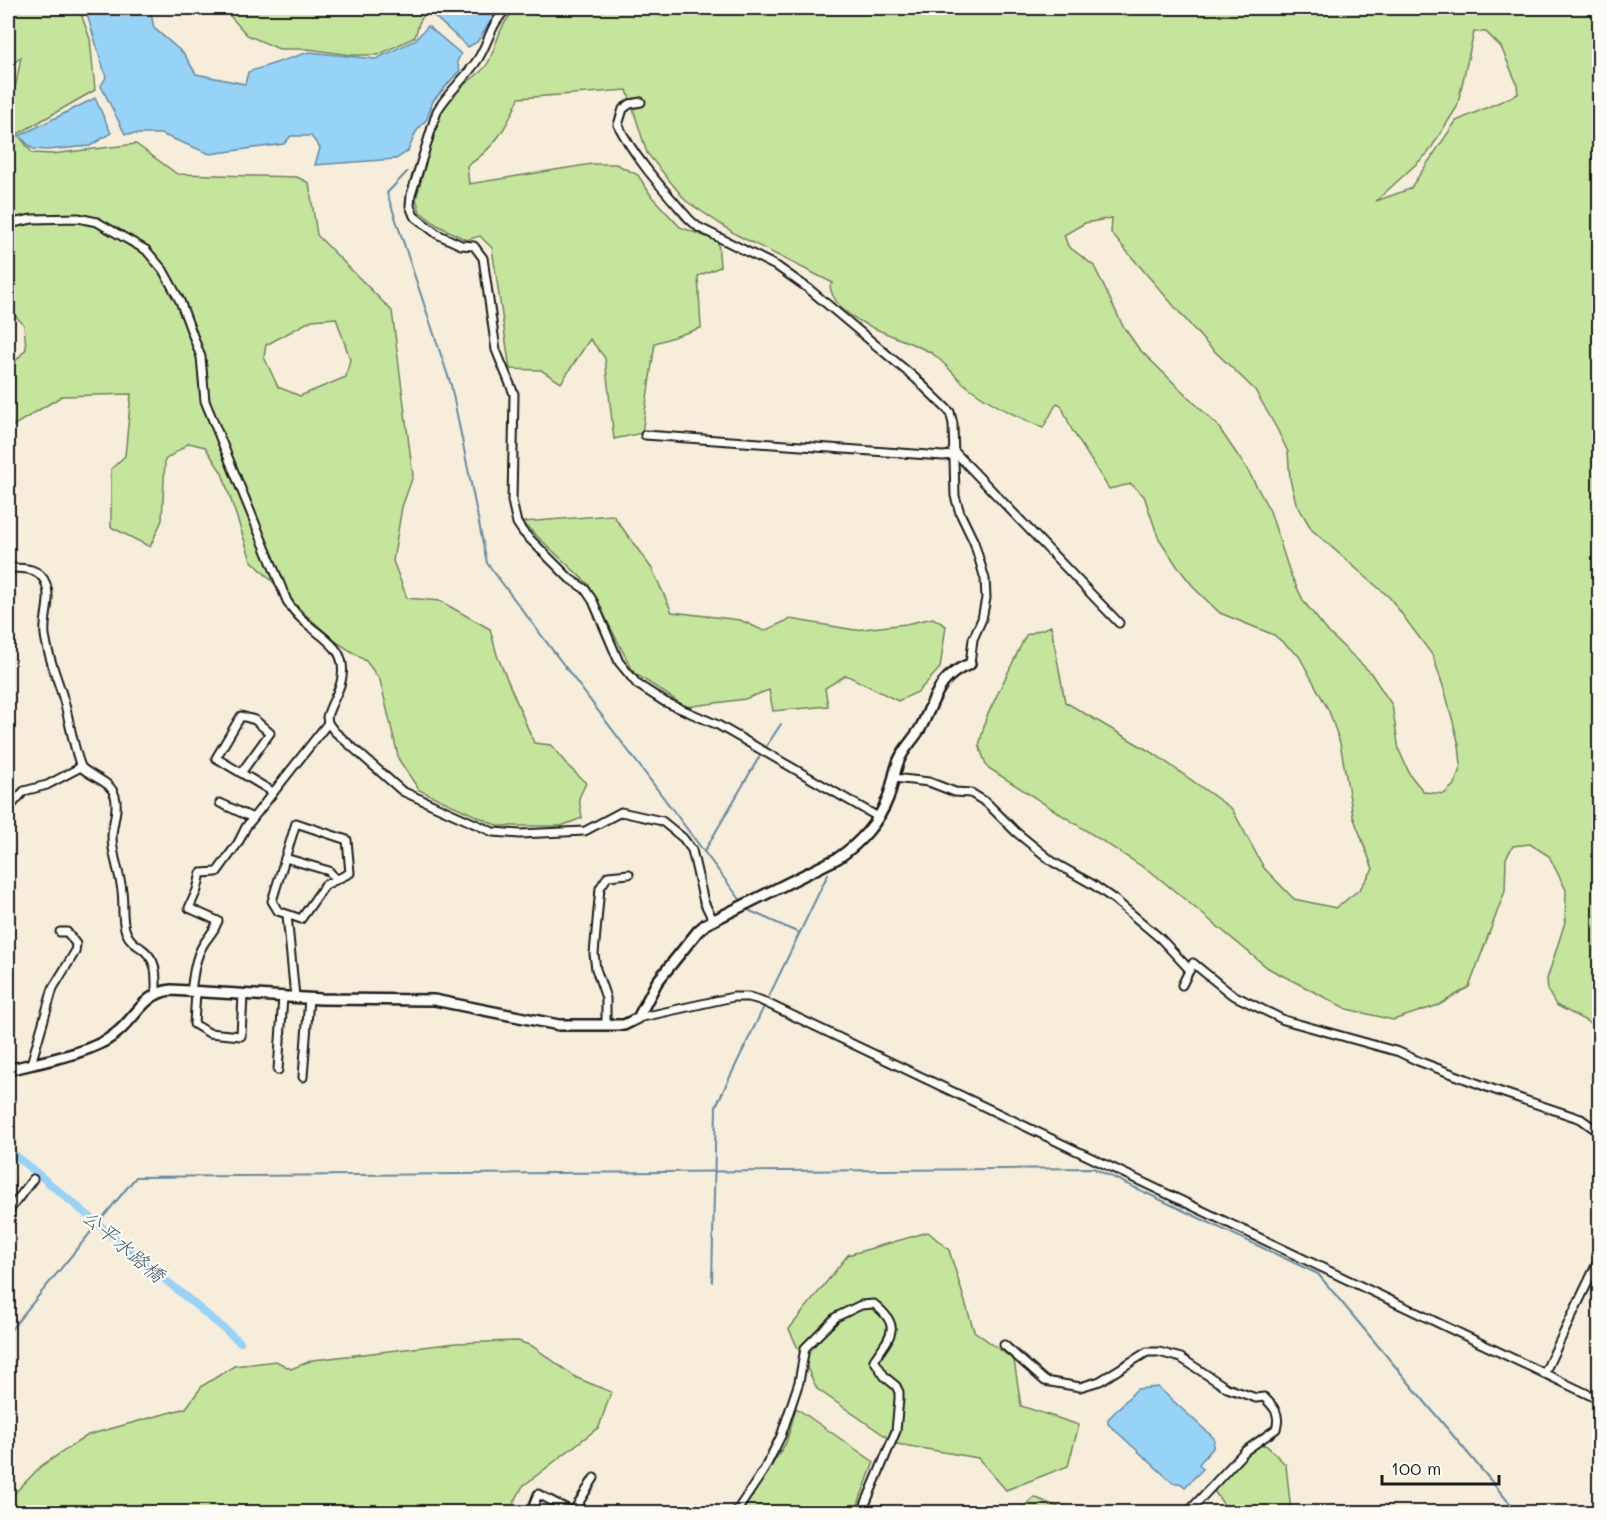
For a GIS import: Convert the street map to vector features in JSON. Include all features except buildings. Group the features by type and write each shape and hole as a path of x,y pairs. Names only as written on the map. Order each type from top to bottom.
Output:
{"street":[{"path":"508,8 495,22 478,59 443,99 437,111 411,195 410,206 414,216 437,234 461,245 474,246 483,258 496,350 514,394 512,501 517,523 523,532 570,579 585,589 593,601 619,662 637,684 665,702 718,725 878,816"},
{"path":"638,1018 657,982 698,931 713,920 850,850 871,828 888,800 899,759 921,727 939,687 956,669 970,664 973,639 982,619 986,598 985,579 974,542 960,513 955,496 953,424 950,412 915,378 809,289 778,267 698,227 689,219 641,163 626,142 618,125 623,109 630,104 641,102"},
{"path":"8,224 32,219 78,218 97,222 146,250 163,270 180,301 201,357 205,401 287,601 306,623 333,644 339,655 342,666 341,683 327,717 334,731 402,791 493,832 511,834 585,831 621,812 662,821 683,838 692,850 704,902 713,920"},
{"path":"645,435 943,456 953,453"},
{"path":"953,453 1119,623"},
{"path":"8,568 36,571 46,584 48,592 45,637 81,768 107,784 115,795 117,806 113,827 113,847 123,893 123,919 126,932 131,940 153,959 156,968 156,993"},
{"path":"241,773 270,733 255,720 241,716 216,758 241,773 273,792"},
{"path":"243,994 242,1035 209,1033 194,1024 194,971 203,946 213,934 218,921 189,908 201,873 217,872 273,792 328,723"},
{"path":"8,809 24,791 47,785 81,768"},
{"path":"894,778 929,782 955,792 971,794 987,803 1016,832 1053,862 1115,900 1161,939 1190,970"},
{"path":"220,803 254,818"},
{"path":"296,823 347,840 350,873 336,880 325,885 301,920 278,911 272,901 296,823"},
{"path":"285,858 329,871 336,880"},
{"path":"606,1025 606,998 596,969 594,954 600,888 608,876 629,874"},
{"path":"287,915 295,997"},
{"path":"31,1064 53,988 75,952 76,944 72,937 67,932 60,932"},
{"path":"1182,985 1193,963 1231,994 1284,1020 1399,1052 1495,1090 1581,1119 1599,1133"},
{"path":"8,1070 104,1042 122,1029 146,1000 156,993 171,990 309,998 434,1000 559,1025 624,1024 638,1018 733,997 749,997 760,1000 1599,1400"},
{"path":"278,1070 283,997"},
{"path":"303,1077 309,998"},
{"path":"8,1212 33,1179"},
{"path":"1544,1374 1599,1257"},
{"path":"736,1512 764,1470 781,1436 799,1382 805,1348 836,1317 861,1305 874,1304 888,1318 892,1330 890,1338 874,1360 885,1377 896,1386 899,1399 896,1431 862,1512"},
{"path":"1004,1345 1045,1381 1080,1387 1100,1381 1147,1352 1159,1352 1181,1358 1227,1388 1256,1398 1264,1397 1275,1408 1279,1416 1276,1429 1245,1451 1191,1511"},
{"path":"531,1512 538,1494 573,1512 594,1478"}],"green space":[{"path":"8,8 79,8 90,39 95,90 18,134 32,153 52,154 136,144 177,174 297,177 309,183 317,235 392,311 413,476 402,507 393,561 407,598 440,601 490,629 497,655 534,743 551,745 586,783 579,798 582,818 561,826 498,826 419,790 399,760 380,680 366,661 335,641 251,560 222,473 205,447 189,443 165,460 162,520 150,547 111,527 111,469 125,456 131,394 62,396 8,429 8,370 26,349 24,325 8,308 8,98 16,84 21,57 8,68","holes":["336,318 350,359 346,377 300,396 278,387 264,357 266,345 312,320"]},
{"path":"223,8 428,8 419,23 415,37 378,55 351,55 308,49 279,49 247,35"},
{"path":"520,8 1599,8 1599,1028 1556,1005 1548,991 1547,979 1565,922 1566,890 1549,856 1530,844 1513,846 1506,858 1505,891 1469,987 1439,1005 1393,1020 1347,1009 1268,968 1154,874 987,767 979,746 986,718 1026,635 1051,626 1065,702 1156,755 1232,809 1264,868 1294,899 1336,908 1360,889 1373,869 1353,816 1340,743 1329,711 1299,656 1274,635 1220,613 1196,590 1158,537 1144,496 1131,484 1109,489 1072,430 1061,405 1057,403 1043,428 1002,408 963,383 933,354 873,328 845,311 835,299 830,286 833,283 737,235 686,201 647,153 627,90 519,98 499,136 485,152 467,166 469,184 592,164 616,164 638,175 652,197 680,227 718,241 720,267 698,276 701,328 655,343 642,433 614,439 605,358 590,339 561,383 541,370 510,369 492,248 480,236 466,240 437,225 420,212 416,199 439,118 445,106 454,92 488,63 503,25","holes":["1474,32 1486,32 1501,47 1517,84 1518,94 1456,121 1410,189 1376,201 1428,153 1457,107","1112,218 1111,233 1205,342 1255,390 1288,452 1290,479 1296,503 1312,530 1390,598 1433,656 1459,745 1461,765 1455,784 1444,794 1424,792 1410,775 1399,750 1392,705 1370,672 1329,633 1304,602 1290,573 1270,511 1247,469 1217,425 1139,349 1123,326 1094,266 1068,246 1064,235 1085,223"]},
{"path":"613,515 652,569 672,612 740,620 764,631 790,619 855,630 906,624 933,618 946,626 940,668 918,692 898,701 846,675 825,688 828,706 773,711 769,690 745,699 686,707 634,673 588,584 522,522"},
{"path":"928,1232 949,1250 974,1331 1014,1360 1021,1406 1079,1425 1068,1466 1006,1490 978,1458 897,1444 817,1389 789,1329 848,1255"},
{"path":"518,1341 532,1346 577,1378 611,1392 599,1427 523,1486 509,1512 8,1512 8,1500 41,1466 88,1435 186,1408 202,1386 234,1366 276,1361 291,1369 313,1360 456,1343"},
{"path":"796,1408 874,1462 855,1512 742,1512 786,1443"},
{"path":"1261,1444 1267,1446 1286,1465 1291,1512 1229,1512 1212,1488"},
{"path":"1034,1497 1070,1512 1018,1512"}],"water":[{"path":"85,8 150,8 154,28 184,54 196,74 245,84 248,72 309,52 376,59 415,40 428,26 461,54 457,62 460,70 433,101 427,119 416,132 408,151 396,159 315,165 320,148 311,136 291,136 284,144 210,154 161,134 125,134 101,86 106,77"},
{"path":"439,8 500,8 477,42 468,47 434,16"},
{"path":"95,98 111,133 90,146 33,149 19,136"},
{"path":"1158,1387 1214,1438 1213,1448 1199,1464 1203,1469 1185,1487 1180,1483 1173,1483 1108,1424 1108,1419 1137,1389"}],"waterway":[{"path":"407,172 387,193 451,385 487,563 742,902"},
{"path":"704,852 781,724"},
{"path":"712,1282 716,1106 828,874"},
{"path":"745,906 748,910 799,933"},
{"name":"公平水路橋","path":"8,1149 240,1342"},
{"path":"8,1333 136,1177 1093,1168 1318,1274 1517,1512"}]}
